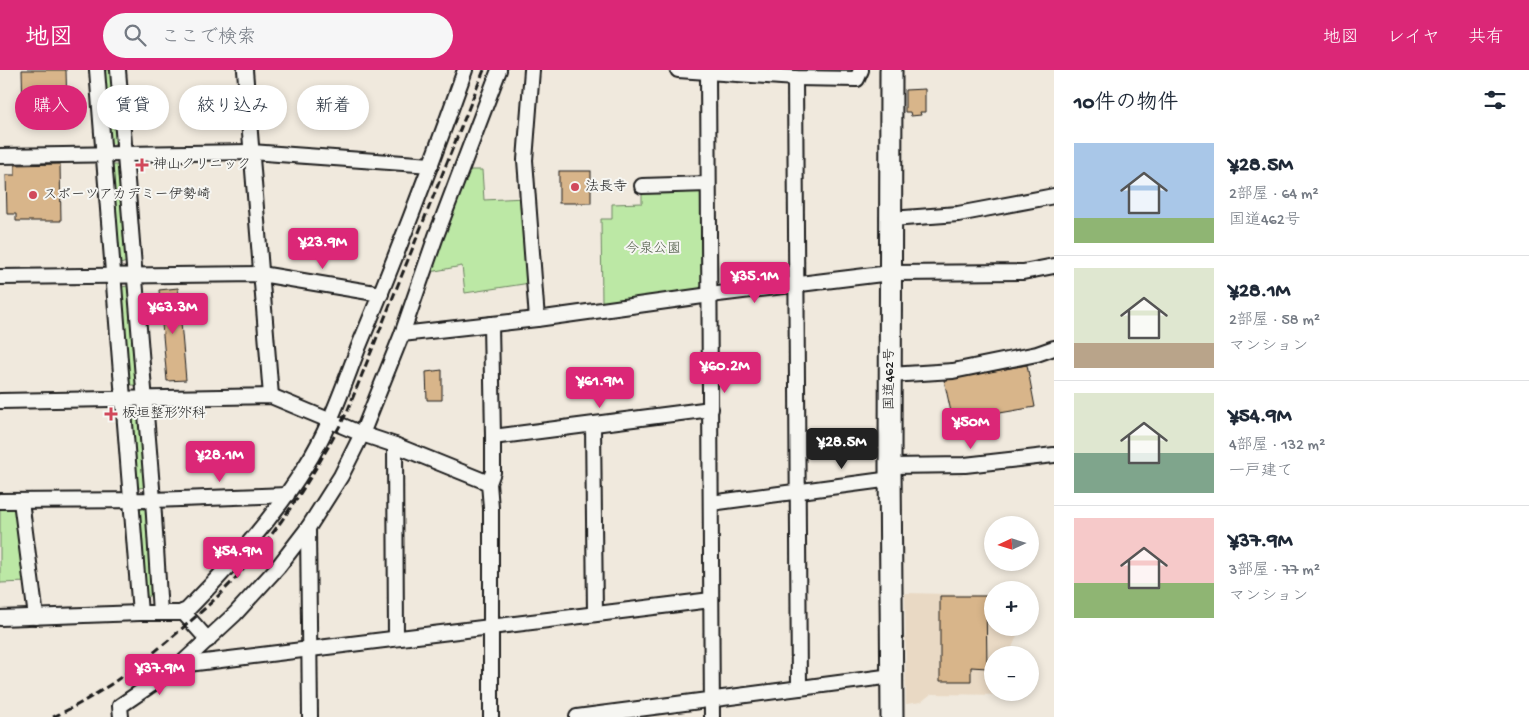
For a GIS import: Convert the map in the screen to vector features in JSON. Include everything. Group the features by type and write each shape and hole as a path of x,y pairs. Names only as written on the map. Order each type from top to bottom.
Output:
{"highway":[{"name":"国道462号","path":"891,70 890,473 892,717"}],"street":[{"path":"97,70 140,613"},
{"path":"118,70 153,500 160,613"},
{"path":"245,70 271,396"},
{"path":"0,618 183,612 228,569 287,495 314,452 322,417 381,294 431,165 465,70"},
{"path":"121,717 120,706 180,665 235,614 278,567 308,528 341,476 362,434 402,334 436,236 499,70"},
{"path":"532,70 525,160 537,319"},
{"path":"678,70 795,78 857,79 861,70"},
{"path":"708,72 712,717"},
{"path":"795,78 799,688"},
{"path":"0,156 251,152 431,165"},
{"path":"642,186 708,184"},
{"path":"891,219 958,214 1054,196"},
{"path":"402,334 537,319 890,273 1023,272 1054,266"},
{"path":"0,277 261,274 381,294"},
{"path":"491,324 493,437 493,472 489,482 491,508 491,717"},
{"path":"890,375 953,371 1038,354 1054,348"},
{"path":"0,401 271,396 362,434 489,482"},
{"path":"493,437 711,409"},
{"path":"593,424 595,614"},
{"path":"395,445 396,638"},
{"path":"710,503 798,490 890,473 1054,456"},
{"path":"0,501 153,500 287,495"},
{"path":"21,501 36,617"},
{"path":"308,528 310,717"},
{"path":"180,665 711,600"},
{"path":"183,612 208,640"},
{"path":"577,717 892,676"}],"shaded area":[{"path":"905,593 984,595 984,636 1017,636 1013,646 984,646 984,695 931,694 921,702 906,704"}],"green space":[{"path":"101,70 115,70 115,85 103,85"},
{"path":"108,130 117,130 117,142 114,144 109,142"},
{"path":"112,165 119,165 127,262 120,264 117,259 110,169"},
{"path":"468,170 482,170 484,200 525,198 530,283 465,293 462,266 430,272"},
{"name":"今泉公園","path":"698,190 702,193 703,284 698,290 602,303 601,219 612,219 612,204 642,203 642,191"},
{"path":"128,286 131,288 139,382 136,385 130,385 126,382 121,287"},
{"path":"140,413 146,487 139,488 134,485 129,418 131,414"},
{"path":"15,505 28,582 0,583 0,506"},
{"path":"148,508 153,595 145,597 138,510"}],"building":[{"path":"22,70 66,70 66,85 22,85"},
{"path":"925,89 925,112 920,112 921,115 911,116 910,112 905,112 905,90"},
{"name":"スポーツアカデミー伊勢崎","path":"60,164 61,221 16,221 16,214 7,214 6,175 15,175 15,165"},
{"name":"法長寺","path":"559,171 591,171 591,203 559,203"},
{"path":"178,288 186,380 167,381 159,290"},
{"path":"1027,365 1035,407 953,421 944,380"},
{"path":"442,370 442,400 427,400 426,372"},
{"path":"940,596 984,596 984,636 987,636 987,646 984,646 984,668 971,667 971,681 940,681"}],"railway":[{"path":"53,717 111,684 184,627 235,578 254,557 289,511 320,462 347,412 484,70"}],"place":[{"name":"神山クリニック","path":"142,165"},
{"name":"法長寺","path":"575,187"},
{"name":"スポーツアカデミー伊勢崎","path":"33,195"},
{"name":"板垣整形外科","path":"111,414"}]}
